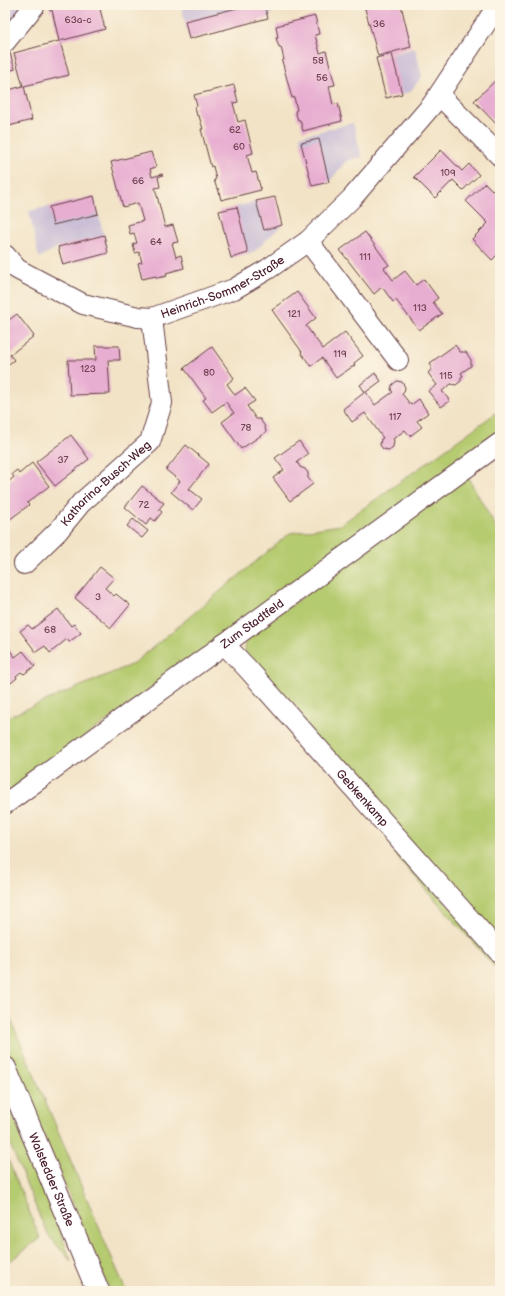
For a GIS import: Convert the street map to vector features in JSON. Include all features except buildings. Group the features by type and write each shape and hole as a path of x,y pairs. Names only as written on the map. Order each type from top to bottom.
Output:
{"main road":[{"name":"Walstedder Straße","path":"5,1068 98,1291"}],"street":[{"path":"5,42 35,5"},
{"name":"Heinrich-Sommer-Straße","path":"9,267 83,304 138,317 152,318 234,289 268,269 308,241 352,198 427,111 498,5"},
{"path":"439,95 500,156"},
{"path":"308,241 398,360"},
{"name":"Katharina-Busch-Weg","path":"24,564 58,531 81,503 150,442 162,403 152,318"},
{"name":"Zum Stadtfeld","path":"5,804 500,443"},
{"name":"Gebkenkamp","path":"224,644 500,953"}],"shaded area":[{"path":"5,5 28,5 5,34"},
{"path":"181,5 279,5 268,18 189,39"},
{"path":"415,48 422,76 410,92 386,98 376,58"},
{"path":"353,123 362,157 346,161 329,182 312,186 300,136"},
{"path":"94,196 108,253 63,265 58,247 39,258 29,211"},
{"path":"275,197 282,225 254,252 231,258 219,211"}],"green space":[{"path":"500,410 500,434 5,795 5,718 133,664 290,533 340,525"},
{"path":"467,476 500,534 500,944 248,662 245,648 247,638"},
{"path":"389,838 500,961 500,973 395,854"},
{"path":"5,1006 126,1291 110,1291 5,1044"},
{"path":"5,1096 60,1230 71,1261 49,1236 5,1132"},
{"path":"5,1152 40,1238 5,1265"}]}
